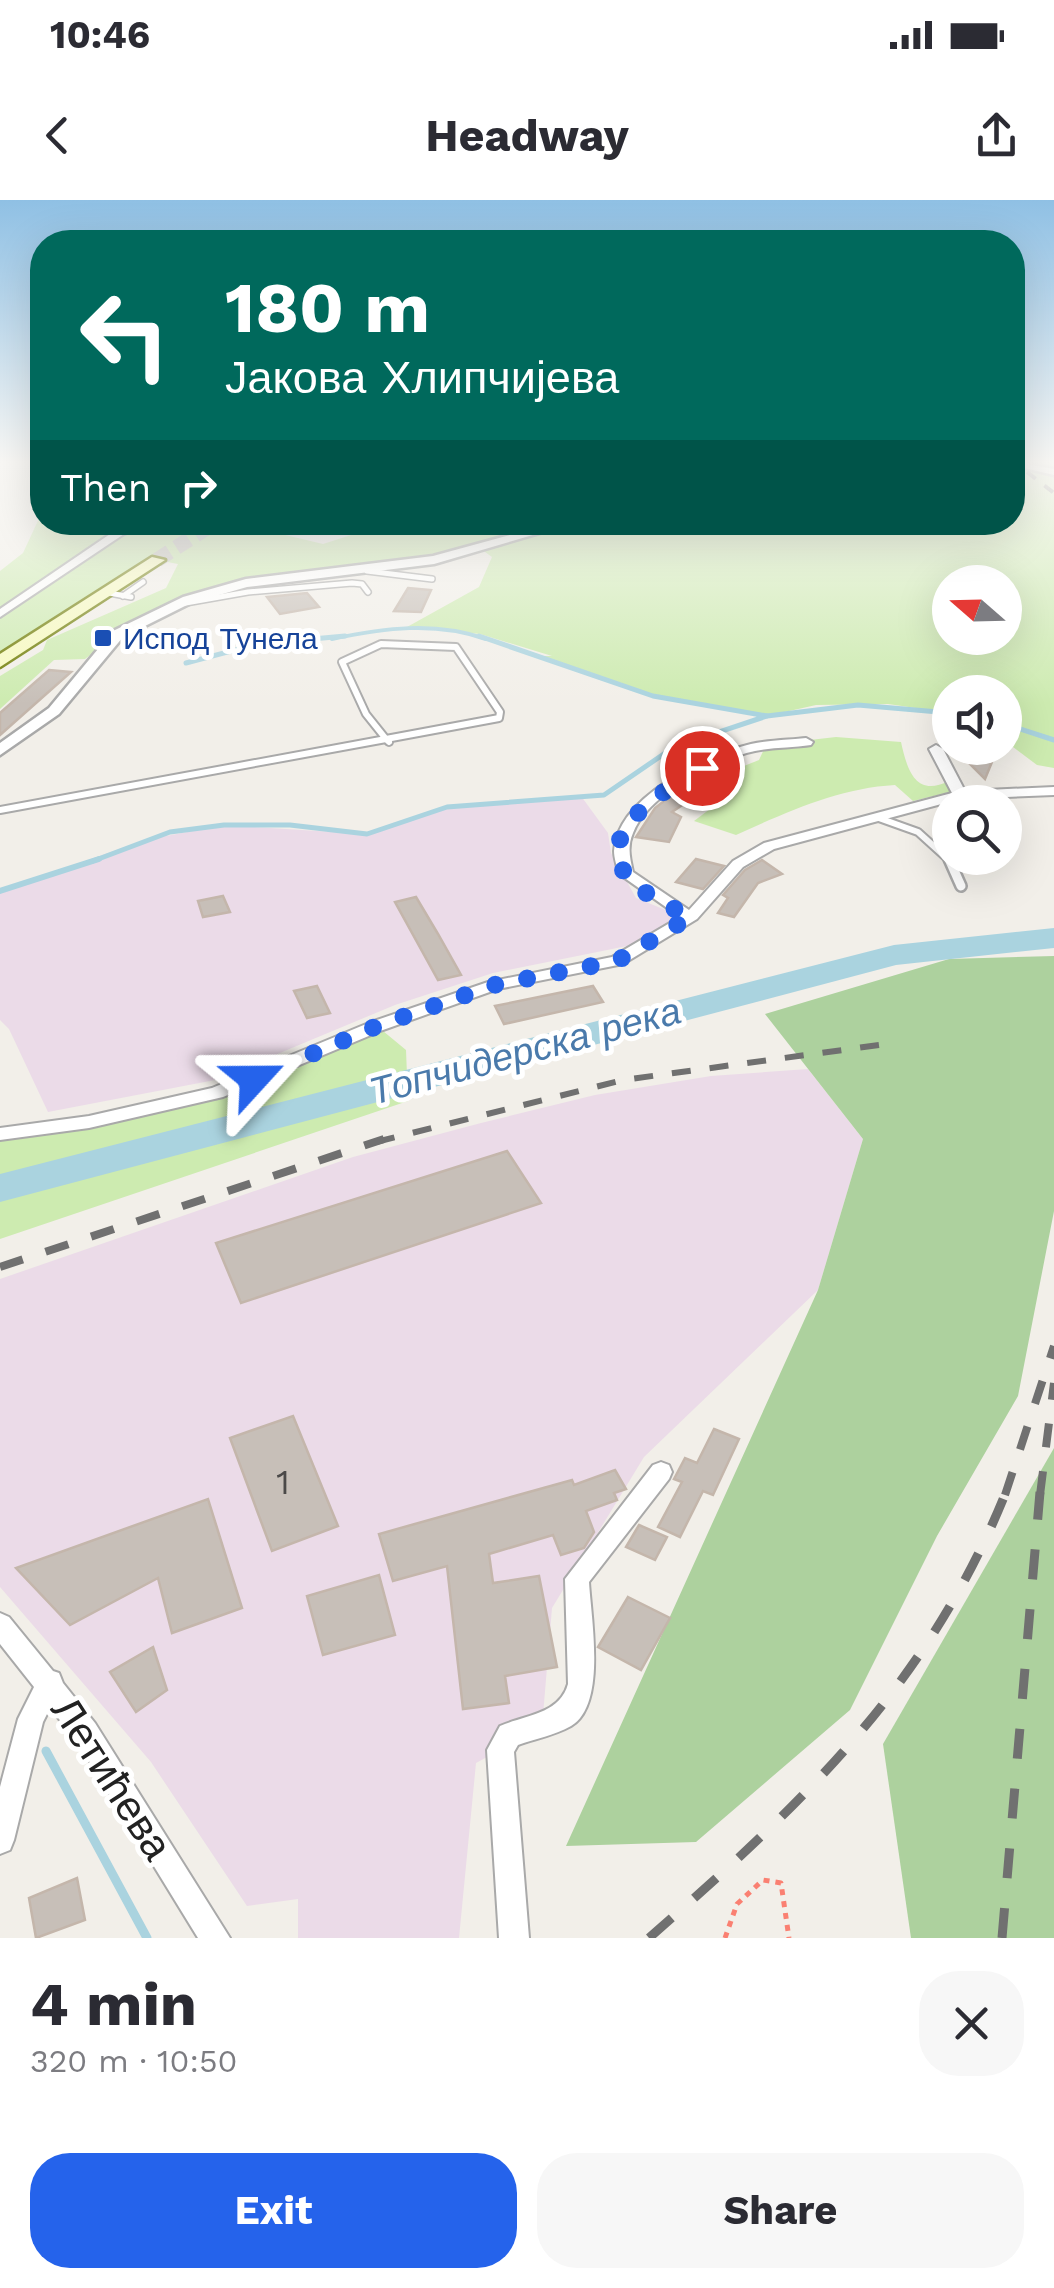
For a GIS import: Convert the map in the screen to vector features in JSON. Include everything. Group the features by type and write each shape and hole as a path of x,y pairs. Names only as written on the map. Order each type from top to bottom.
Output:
{"main road":[{"path":"0,662 157,560"}],"street":[{"path":"0,614 105,542"},
{"path":"0,750 54,711 118,634 177,604 246,584 434,560 499,542"},
{"path":"690,917 636,885 626,874 621,864 622,836 632,816 714,761 756,747 806,742"},
{"path":"1022,792 1054,790"},
{"path":"0,1134 89,1122 217,1093 377,1026 494,985 617,961 690,917 752,855 873,816 932,802"},
{"path":"514,1938 498,1778 500,1750 508,1735 564,1716 576,1703 581,1684 578,1580 661,1472"},
{"name":"Летићева","path":"0,1625 50,1682 86,1732 214,1938"},
{"path":"0,1838 30,1718 50,1682"}],"lane":[{"path":"367,571 432,578"},
{"path":"123,596 143,582"},
{"path":"177,604 238,593 337,584 362,584 368,592"},
{"path":"104,592 132,597"},
{"path":"0,810 390,742 499,718 500,712 456,647 382,644 342,662 366,714 390,742"},
{"path":"873,816 913,829 946,851 961,886"}],"path":[{"path":"725,1938 729,1915 745,1892 762,1880 781,1884 788,1938"}],"shaded area":[{"path":"581,796 608,833 611,853 636,898 683,917 627,946 493,973 395,1005 215,1080 48,1112 9,1029 0,1020 0,891 145,840 224,825 366,834 447,807"},
{"path":"808,1069 863,1139 818,1290 644,1457 552,1608 542,1727 476,1763 459,1938 298,1938 298,1899 247,1906 151,1762 0,1587 0,1279 353,1157 481,1123 595,1095 711,1076"}],"green space":[{"path":"28,542 1054,542 1054,768 1037,765 1022,754 1022,675 932,675 932,710 888,704 816,705 767,716 653,696 538,656 552,656 480,634 407,627 479,587 492,557 481,549 246,583 129,626 85,659 54,660 0,709 0,676 43,650 47,640 166,588 178,564 157,560 0,662 0,571 23,553"},
{"path":"836,737 901,742 910,771 920,783 932,786 932,796 913,801 895,785 874,787 834,796 736,835 694,821 718,803 679,786 705,770 724,774 759,760 766,745"},
{"path":"1054,956 1054,1211 1018,1396 937,1536 850,1710 696,1842 566,1846 818,1290 863,1139 765,1014 949,959"},
{"path":"377,1026 406,1050 408,1101 0,1239 0,1136 217,1093"},
{"path":"1054,1448 1054,1938 911,1938 883,1744"}],"building":[{"path":"408,588 431,590 421,612 394,611"},
{"path":"307,593 319,607 280,614 267,597"},
{"path":"49,670 71,672 0,735 0,713"},
{"path":"971,765 991,765 985,779"},
{"path":"677,791 694,797 672,812 681,817 669,842 636,837 655,808"},
{"path":"696,859 724,866 703,889 676,882"},
{"path":"762,860 782,874 758,883 734,917 718,913 728,898 723,895 745,870"},
{"path":"223,896 230,912 203,917 198,901"},
{"path":"416,897 461,975 438,980 395,902"},
{"path":"317,986 330,1013 307,1018 294,991"},
{"path":"593,986 603,1002 504,1024 495,1006"},
{"path":"507,1151 541,1203 241,1303 216,1243"},
{"path":"293,1416 338,1526 272,1551 230,1438"},
{"path":"714,1429 739,1439 713,1495 703,1491 680,1537 658,1527 682,1482 674,1479 685,1458 697,1463"},
{"path":"615,1470 626,1489 614,1493 617,1500 586,1511 594,1532 584,1548 561,1555 553,1535 489,1554 493,1583 539,1576 557,1667 505,1676 509,1703 463,1709 447,1566 393,1581 379,1534 572,1480 574,1485"},
{"path":"208,1499 242,1608 172,1633 158,1578 70,1625 16,1568"},
{"path":"639,1525 667,1537 655,1560 626,1547"},
{"path":"379,1575 395,1635 323,1655 307,1596"},
{"path":"628,1597 670,1618 641,1670 598,1647"},
{"path":"153,1647 167,1690 136,1712 110,1672"},
{"path":"77,1878 85,1920 36,1938 29,1898"}],"waterway":[{"path":"332,639 409,628 448,630 486,639"},
{"path":"186,663 258,644 345,636"},
{"path":"479,636 653,696 767,716"},
{"path":"767,716 858,705 932,711"},
{"path":"94,861 170,832 224,825 290,825 367,834 447,807 604,795 674,747 767,716"},
{"path":"1022,730 1054,740"},
{"path":"94,861 99,859"},
{"path":"0,891 94,861"},
{"name":"Топчидерска река","path":"0,1188 894,955 957,945 1054,938"},
{"path":"46,1751 147,1938"}],"tunnel":[{"path":"157,560 185,542"}],"railway":[{"path":"376,1142 623,1080 879,1045"},
{"path":"0,1267 384,1139"},
{"path":"1006,1492 1054,1346"},
{"path":"1040,1495 1054,1383"},
{"path":"649,1938 758,1839 856,1738 939,1625 975,1561 1006,1492"},
{"path":"1002,1938 1040,1492"}],"place":[{"name":"Испод Тунела","path":"103,638"}],"route":[{"path":"254,1079 377,1026 494,985 617,961 690,917 636,885 621,864 620,848 632,816 702,768"}]}
